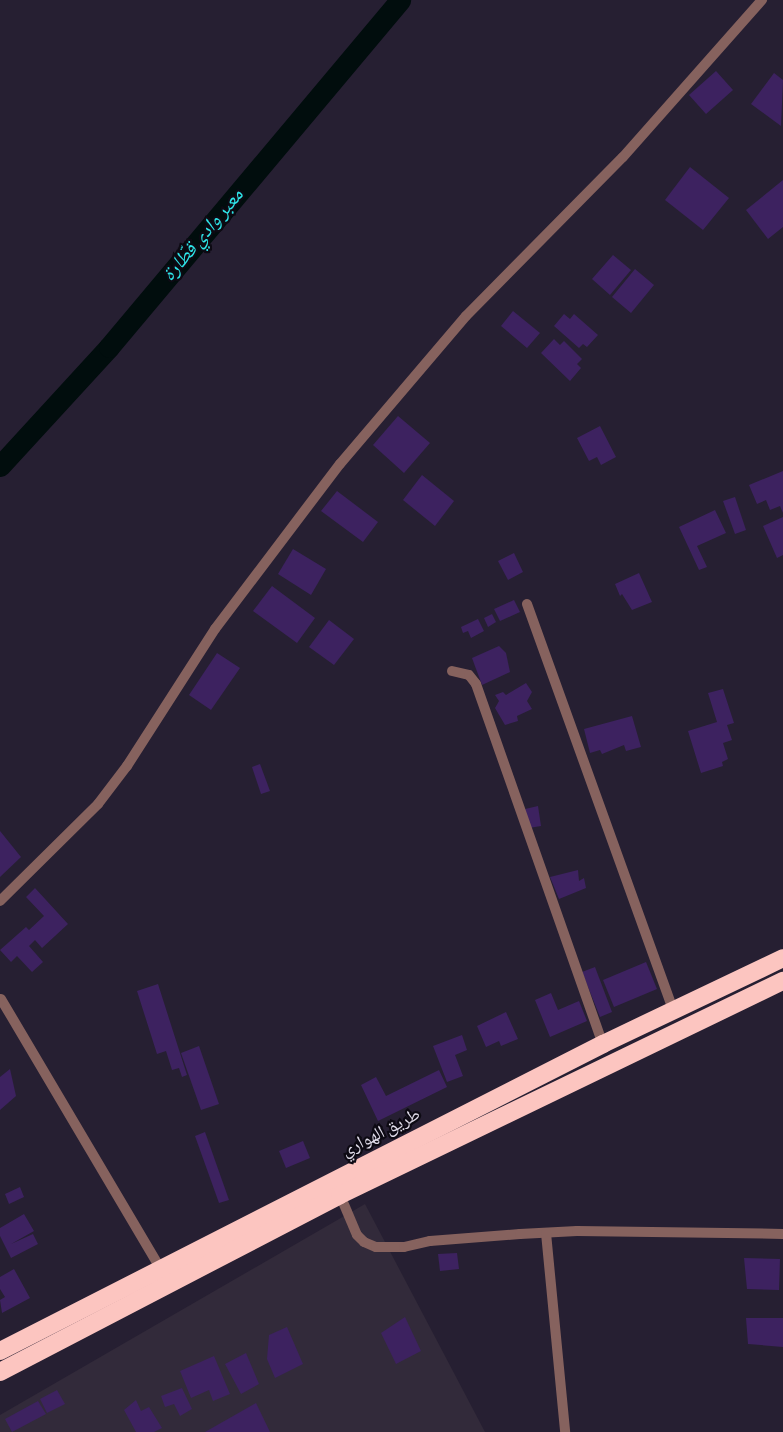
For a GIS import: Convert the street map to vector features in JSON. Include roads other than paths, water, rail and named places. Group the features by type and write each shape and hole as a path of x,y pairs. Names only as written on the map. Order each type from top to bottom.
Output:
{"highway":[{"name":"طريق الهواري","path":"0,1351 603,1044 783,958"},
{"name":"طريق الهواري","path":"0,1372 340,1195 783,981"}],"street":[{"path":"0,901 98,804 127,766 215,629 347,455 466,315 623,158 762,0"},
{"path":"527,604 673,1010"},
{"path":"453,671 469,675 476,684 603,1044"},
{"path":"1,999 160,1268"},
{"path":"340,1195 357,1235 364,1242 376,1247 404,1247 430,1241 546,1233 718,1231 783,1234"},
{"path":"546,1233 565,1432"}],"waterway":[{"name":"معبر وادي قطّارة","path":"0,466 109,347 400,0"}]}
